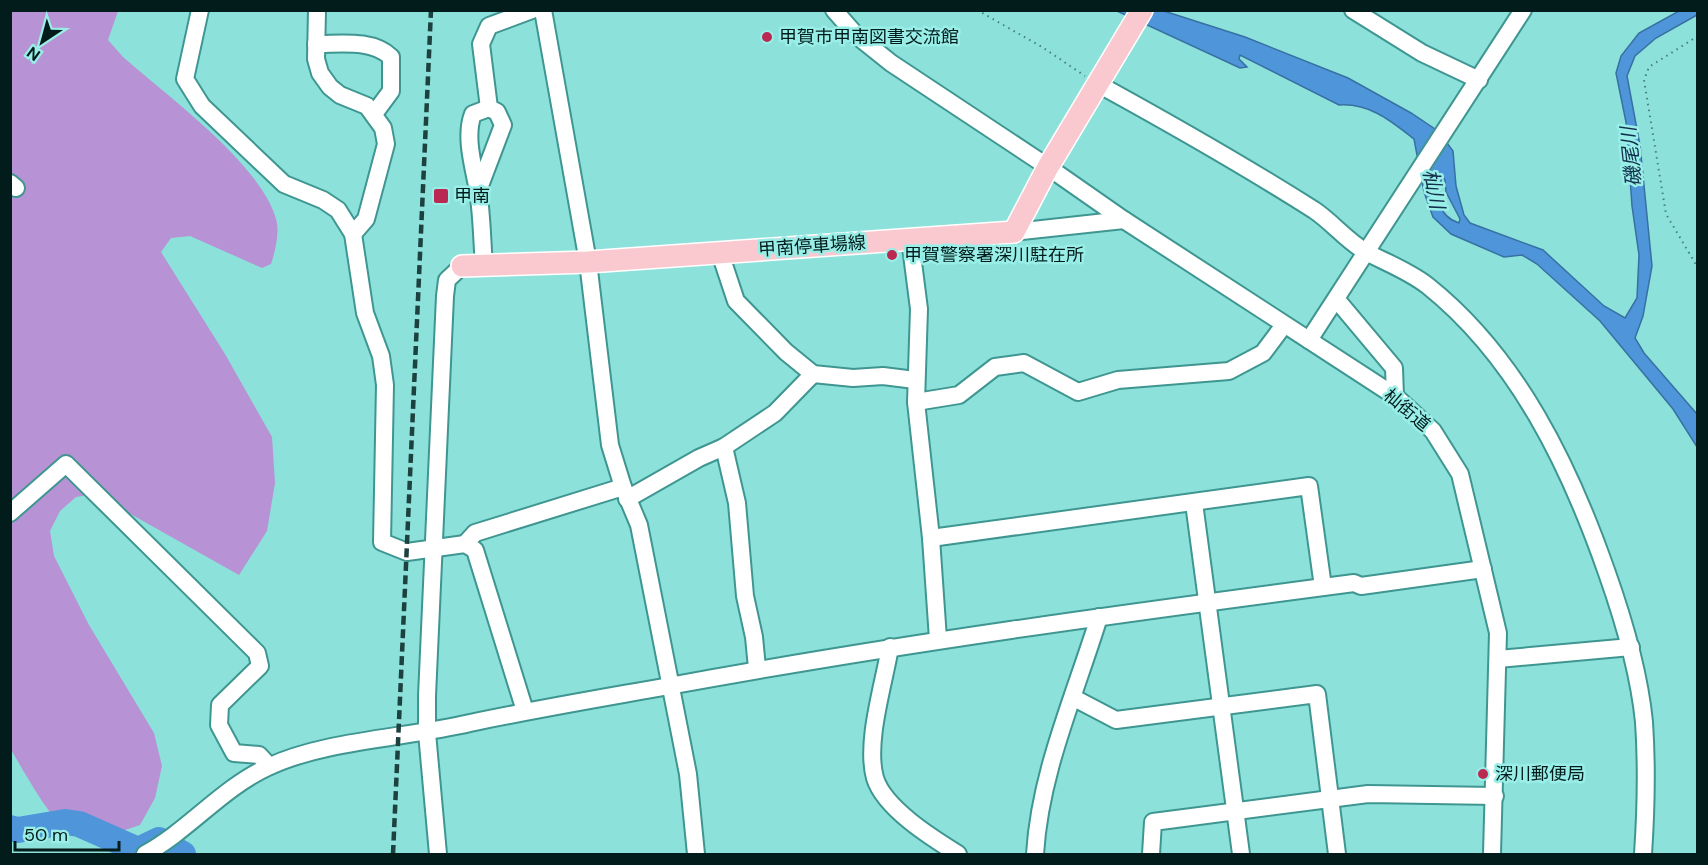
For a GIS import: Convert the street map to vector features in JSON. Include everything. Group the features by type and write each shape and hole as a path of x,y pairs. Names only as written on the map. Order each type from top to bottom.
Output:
{"main road":[{"path":"1014,232 1048,167 1142,10"},
{"name":"甲南停車場線","path":"462,266 588,262 1014,232"}],"street":[{"path":"200,10 185,79 202,106 284,184 323,200 338,210 353,234 365,313 381,356 385,385 382,542 407,552 465,544 475,533 625,493 724,447 775,413 813,374"},
{"path":"317,10 316,44 320,73 330,87 367,106 382,128 386,144 366,219 353,234"},
{"path":"489,108 481,44 489,26 532,10"},
{"path":"543,10 588,262 610,445 625,493 639,525 688,774 696,855"},
{"name":"杣街道","path":"834,10 856,35 891,63 1124,220 1395,396 1433,430 1460,474 1498,633 1492,855"},
{"path":"1353,10 1422,53 1479,80"},
{"path":"1309,340 1523,10"},
{"path":"316,44 372,45 391,57 391,92 374,114"},
{"path":"1101,79 1317,212 1367,249 1428,286 1478,335 1515,382 1563,462 1595,537 1631,647 1644,720 1646,810 1643,855"},
{"path":"478,191 503,125 497,111 489,108 473,114 469,125 473,174 478,191 484,266"},
{"path":"472,152 477,157 486,159 493,155"},
{"path":"1014,232 1124,220"},
{"path":"910,239 919,309 916,402 931,538 938,639"},
{"path":"720,253 736,301 786,352 813,374 852,378 883,376 915,380"},
{"path":"438,855 427,733 445,296 447,280 462,266"},
{"path":"1337,300 1394,368 1395,396"},
{"path":"916,402 959,395 994,366 1024,363 1078,392 1118,380 1229,371 1263,353 1284,325"},
{"path":"724,447 737,503 746,596 757,668"},
{"path":"10,513 66,464 257,653 260,666 220,705 219,725 234,753 259,755 269,766"},
{"path":"931,538 1309,486 1323,587"},
{"path":"1194,503 1241,855"},
{"path":"465,544 475,550 525,711"},
{"path":"145,855 168,842 247,778 269,766 315,751 427,733 525,711 670,686 757,668 938,639 1354,583 1361,586 1483,568"},
{"path":"1035,855 1037,826 1046,779 1099,617"},
{"path":"890,647 872,748 875,779 906,818 958,855"},
{"path":"1498,659 1631,647"},
{"path":"1074,699 1116,720 1317,694 1337,855"},
{"path":"1152,855 1153,822 1368,794 1495,796"}],"path":[{"path":"977,10 1101,79"},
{"path":"1698,36 1649,67 1644,80 1666,214 1698,268"}],"shaded area":[{"path":"10,11 118,11 108,40 123,57 186,110 232,154 252,176 267,198 277,224 271,264 262,268 190,236 171,238 161,252 225,354 272,437 275,483 267,531 239,575 95,494 76,497 60,511 50,531 54,556 89,625 154,733 162,766 155,798 140,825 90,838 76,836 58,821 40,798 11,750"}],"water":[{"path":"1117,11 1164,11 1245,37 1348,78 1411,113 1438,131 1453,151 1456,186 1464,215 1470,223 1543,250 1604,306 1625,318 1637,298 1639,255 1632,206 1626,122 1616,73 1621,56 1639,33 1679,11 1697,11 1697,15 1656,38 1635,56 1627,76 1640,145 1652,266 1643,316 1635,338 1644,353 1697,414 1697,447 1673,409 1600,321 1537,264 1522,255 1504,257 1451,234 1433,217 1424,192 1414,139 1370,110 1339,105 1240,55 1239,59 1247,67 1240,68","holes":["1442,175 1446,192 1460,219 1459,223 1451,220 1440,204"]}],"waterway":[{"path":"10,828 18,830 65,822 79,824 138,850 159,840"},
{"path":"174,849 183,854"}],"railway":[{"path":"393,854 431,10"}],"place":[{"name":"甲賀市甲南図書交流館","path":"767,37"},
{"name":"甲南","path":"441,196"},
{"name":"甲賀警察署深川駐在所","path":"892,255"},
{"name":"深川郵便局","path":"1483,774"}],"water label":[{"name":"磯尾川","path":"1631,157"},
{"name":"杣川","path":"1434,189"}]}
